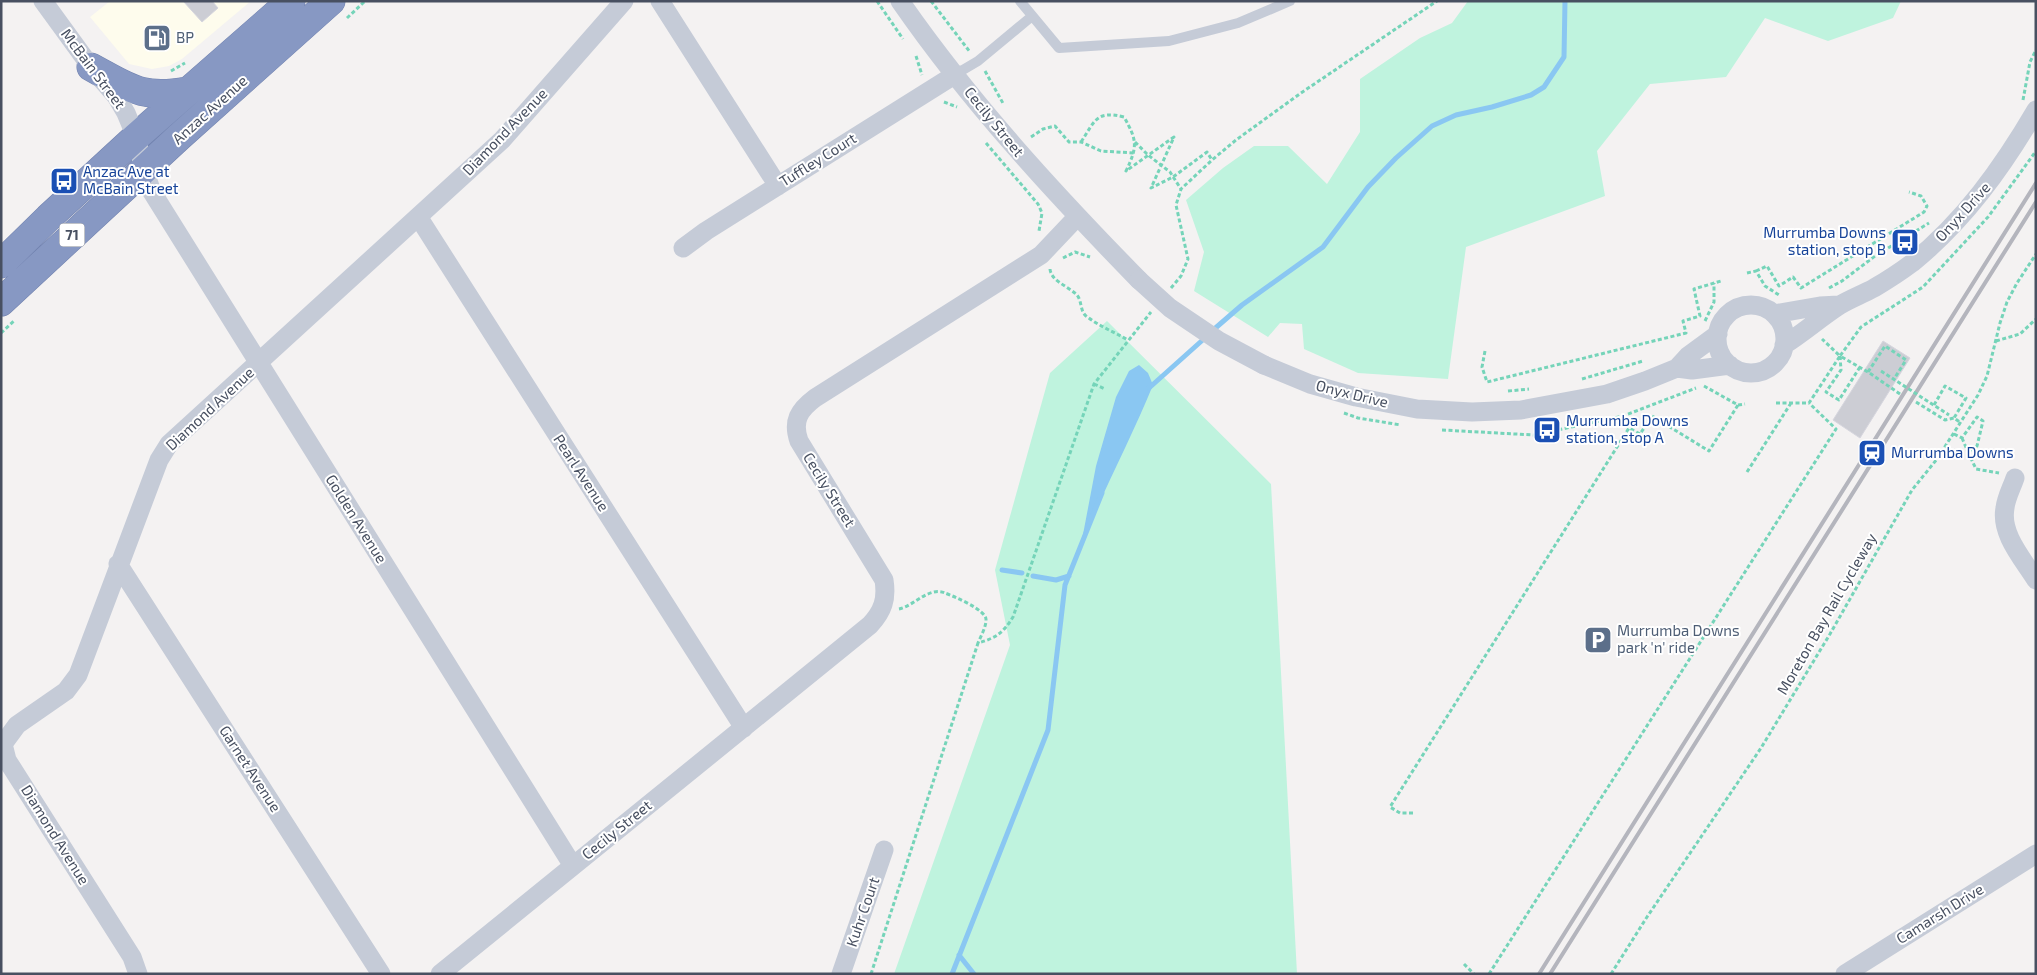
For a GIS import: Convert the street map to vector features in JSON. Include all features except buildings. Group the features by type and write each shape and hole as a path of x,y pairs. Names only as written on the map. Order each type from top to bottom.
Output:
{"highway":[{"name":"Anzac Avenue","path":"1,264 136,137 291,1"},
{"name":"Anzac Avenue","path":"12,308 144,170 337,11"},
{"path":"91,67 138,92 150,94 187,91"}],"street":[{"name":"McBain Street","path":"43,1 91,67 116,96 131,121 144,170"},
{"name":"Diamond Avenue","path":"138,974 132,957 8,760 2,744 17,725 66,691 78,675 118,564 159,460 169,444 502,140 624,1"},
{"path":"660,1 778,186"},
{"name":"Cecily Street","path":"440,974 744,728 870,625 878,616 884,605 886,592 884,580 799,441 796,432 796,422 799,412 815,398 1041,255 1057,252 1077,216 1008,141 900,1"},
{"name":"Tuffley Court","path":"682,248 956,74"},
{"name":"Onyx Drive","path":"1784,345 1840,305 1874,288 1910,264 1941,238 1970,208 2015,146 2029,107"},
{"name":"Golden Avenue","path":"144,170 152,192 573,866"},
{"name":"Onyx Drive","path":"1077,216 1138,280 1170,308 1219,341 1264,365 1310,384 1356,397 1417,409 1472,412 1521,410 1607,394 1677,368 1711,328"},
{"name":"Pearl Avenue","path":"418,218 744,728"},
{"path":"1752,305 1767,309 1774,314 1784,328 1784,345 1777,361 1763,370 1746,372 1730,365 1720,351 1711,328 1736,309 1752,305"},
{"name":"Onyx Drive","path":"1774,314 1820,306 1840,305"},
{"name":"Onyx Drive","path":"1677,368 1692,370 1730,365"},
{"path":"2015,478 2004,508 2005,527 2036,580"},
{"name":"Garnet Avenue","path":"118,564 381,974"},
{"name":"Kuhr Court","path":"841,974 884,850"},
{"name":"Camarsh Drive","path":"1845,974 2036,854"}],"lane":[{"path":"1020,1 1031,17 1059,48 1169,41 1238,23 1290,1"},
{"path":"956,74 978,61 1031,17"}],"path":[{"path":"337,11 365,1"},
{"path":"877,1 907,43"},
{"path":"931,1 991,78 1008,112"},
{"path":"1181,276 1188,259 1176,206 1181,189 1212,160 1301,93 1437,1"},
{"path":"912,50 918,58 920,72 931,90 941,102 954,104 959,108"},
{"path":"2029,107 2030,62 2036,50"},
{"path":"1081,142 1096,118 1109,113 1124,117 1134,135 1134,153 1126,171 1174,137 1151,188 1173,177 1207,152 1212,160"},
{"path":"1031,137 1043,129 1055,126 1069,142 1081,142 1101,151 1134,153"},
{"path":"1025,131 1037,144"},
{"path":"982,137 1038,204 1042,213 1039,232 1057,252 1075,252 1089,255 1094,260"},
{"path":"1134,141 1148,155 1162,164 1181,189"},
{"path":"1747,273 1767,266 1779,286 1793,277 1801,288 1924,212 1927,206 1921,196 1909,192"},
{"path":"1822,290 1842,281 1875,256 1932,221"},
{"path":"978,643 992,639 1005,630 1013,617 1094,384 1128,340 1084,314 1079,297 1068,286 1055,280 1049,270 1057,252"},
{"name":"Moreton Bay Rail Cycleway","path":"1612,974 1652,909 1761,748 1830,634 1912,490 1937,459 1978,395 1987,376 2007,302 2036,254"},
{"path":"1756,271 1765,286 1774,293 1785,296"},
{"path":"1485,350 1482,367 1487,382 1686,333 1683,321 1700,316 1694,289 1721,280"},
{"path":"1711,328 1714,283"},
{"path":"1,333 12,308"},
{"path":"1996,341 2020,334 2036,318"},
{"path":"1820,338 1840,356 1841,370 1826,392 1839,400 1860,367"},
{"path":"1868,372 1885,346 1906,360 1894,379"},
{"path":"1809,403 1840,356"},
{"path":"1577,380 1610,372 1652,358"},
{"path":"1849,361 1900,394"},
{"path":"1881,371 1949,415"},
{"path":"1094,384 1105,389"},
{"path":"1702,385 1738,405 1745,404"},
{"path":"1916,402 1945,420 1954,418 1966,398 1945,386 1934,405"},
{"path":"1500,392 1535,388"},
{"path":"1489,974 1836,429 1809,403 1776,403"},
{"path":"1747,472 1791,403"},
{"path":"1413,813 1400,813 1390,807 1629,428 1640,434 1652,416 1709,451 1738,405"},
{"path":"1962,438 1976,417 1983,421 1977,446 1968,452"},
{"path":"1954,418 1961,423"},
{"path":"1954,434 1962,438 1976,469 1992,471 2015,478"},
{"path":"870,974 986,620 980,610 939,590 907,608 895,609 884,605"},
{"path":"1464,964 1474,974"}],"shaded area":[{"name":"BP","path":"110,1 251,1 182,59 169,66 152,69 129,64 90,17"}],"green space":[{"path":"1468,1 1901,1 1893,18 1828,41 1765,18 1726,77 1650,84 1597,151 1605,196 1466,247 1448,379 1358,373 1304,349 1302,324 1280,323 1268,337 1194,291 1204,252 1186,200 1223,168 1254,146 1288,146 1327,184 1360,132 1360,79 1420,38 1452,23"},
{"path":"1107,321 1271,484 1297,974 894,974 1010,645 995,570 1050,373"}],"water":[{"path":"1139,365 1148,373 1153,385 1081,545 1096,466 1116,397 1129,371"}],"waterway":[{"path":"1212,331 1242,305 1323,247 1368,187 1396,158 1432,126 1456,115 1492,107 1531,95 1544,87 1564,57 1565,1"},
{"path":"1149,388 1206,337"},
{"path":"952,974 1048,730 1065,585 1102,493"},
{"path":"1002,570 1022,573"},
{"path":"1033,576 1056,580 1069,576"},
{"path":"959,955 974,974"}],"railway":[{"path":"1539,974 2036,183"},
{"path":"1550,974 2036,202"}],"place":[{"name":"BP","path":"157,38"},
{"name":"Anzac Ave at McBain Street","path":"64,181"},
{"name":"Murrumba Downs station, stop B","path":"1905,242"},
{"name":"Murrumba Downs station, stop A","path":"1547,430"},
{"name":"Murrumba Downs","path":"1872,453"},
{"name":"Murrumba Downs park 'n' ride","path":"1598,640"}]}
